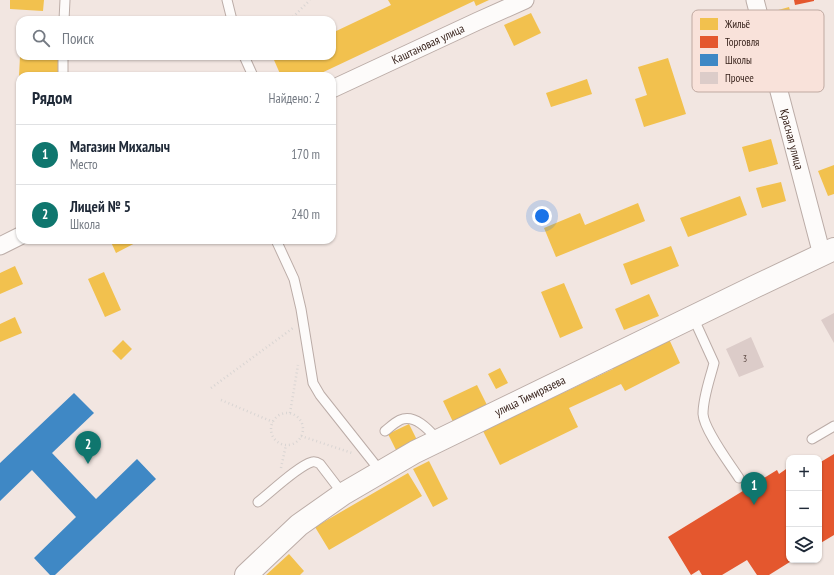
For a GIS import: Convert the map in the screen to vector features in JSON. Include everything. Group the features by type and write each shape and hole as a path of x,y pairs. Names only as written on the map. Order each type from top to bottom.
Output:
{"main road":[{"name":"улица Тимирязева","path":"246,575 299,525 343,494 377,466 415,452 693,317 830,254"}],"street":[{"name":"Каштановая улица","path":"336,87 525,0"},
{"name":"Красная улица","path":"755,0 758,10"},
{"name":"Красная улица","path":"782,92 830,254"},
{"path":"0,246 16,238"}],"lane":[{"path":"64,16 65,0"},
{"path":"226,0 231,16"},
{"path":"62,72 63,60"},
{"path":"246,60 250,72"},
{"path":"278,244 294,279 303,321 313,383 320,395 377,466"},
{"path":"693,317 714,363 705,397 703,416 708,430 739,478"},
{"path":"385,431 400,420 412,420 424,425 439,440"},
{"path":"812,439 834,426"},
{"path":"258,502 293,474 310,463 316,462 320,464 343,494"}],"path":[{"path":"294,16 310,0"},
{"path":"211,388 303,321"},
{"path":"290,413 299,358"},
{"path":"221,400 273,422"},
{"path":"290,413 299,418 302,423 303,428 301,436 292,444 281,444 273,438 271,428 273,422 280,415 290,413"},
{"path":"301,436 377,466"},
{"path":"280,472 286,445"}],"building: Жильё":[{"path":"10,0 44,0 43,11 10,9"},
{"path":"388,0 489,0 476,6 474,1 323,72 279,72 274,60 336,60 336,31 391,5"},
{"path":"789,7 790,10 778,10"},
{"path":"531,13 541,33 514,46 504,25"},
{"path":"668,58 686,114 644,127 635,99 647,95 638,67"},
{"path":"20,60 59,60 58,72 19,72"},
{"path":"587,79 592,94 551,107 546,93"},
{"path":"771,139 778,164 749,172 742,147"},
{"path":"834,165 834,194 828,196 818,171"},
{"path":"781,182 786,201 762,208 756,188"},
{"path":"740,196 747,215 688,237 680,218"},
{"path":"638,203 645,221 556,257 544,228 580,213 585,225"},
{"path":"112,244 133,244 116,253"},
{"path":"671,246 679,266 631,285 623,264"},
{"path":"15,266 23,284 0,294 0,273"},
{"path":"104,272 121,310 105,317 88,279"},
{"path":"564,283 583,328 560,338 541,292"},
{"path":"649,294 659,316 624,330 615,309"},
{"path":"15,317 22,333 0,342 0,324"},
{"path":"669,339 680,363 625,391 621,384 569,408 578,427 500,465 483,431 613,369 613,367"},
{"path":"123,340 132,349 121,360 112,351"},
{"path":"500,368 508,383 496,389 488,374"},
{"path":"477,385 488,407 454,424 443,401"},
{"path":"409,424 417,440 396,450 388,434"},
{"path":"429,461 448,499 433,507 413,469"},
{"path":"408,473 422,496 329,550 315,527"},
{"path":"289,554 304,571 300,575 266,575"}],"building: Торговля":[{"path":"794,0 814,0 814,1 795,5"},
{"path":"834,454 834,535 822,542 822,491 822,461"},
{"path":"786,469 786,563 788,563 769,575 757,575 747,560 722,575 702,575 699,570 691,575 668,537 777,470 779,474"}],"building: Школы":[{"path":"74,393 94,413 52,453 96,499 137,459 156,479 55,575 50,575 34,558 76,517 32,470 0,501 0,463"}],"building: Прочее":[{"path":"834,313 834,343 821,320"},
{"path":"751,337 764,367 739,377 726,349"}],"place":[{"name":"Лицей № 5","path":"88,464"},
{"name":"Магазин Михалыч","path":"754,505"}]}
